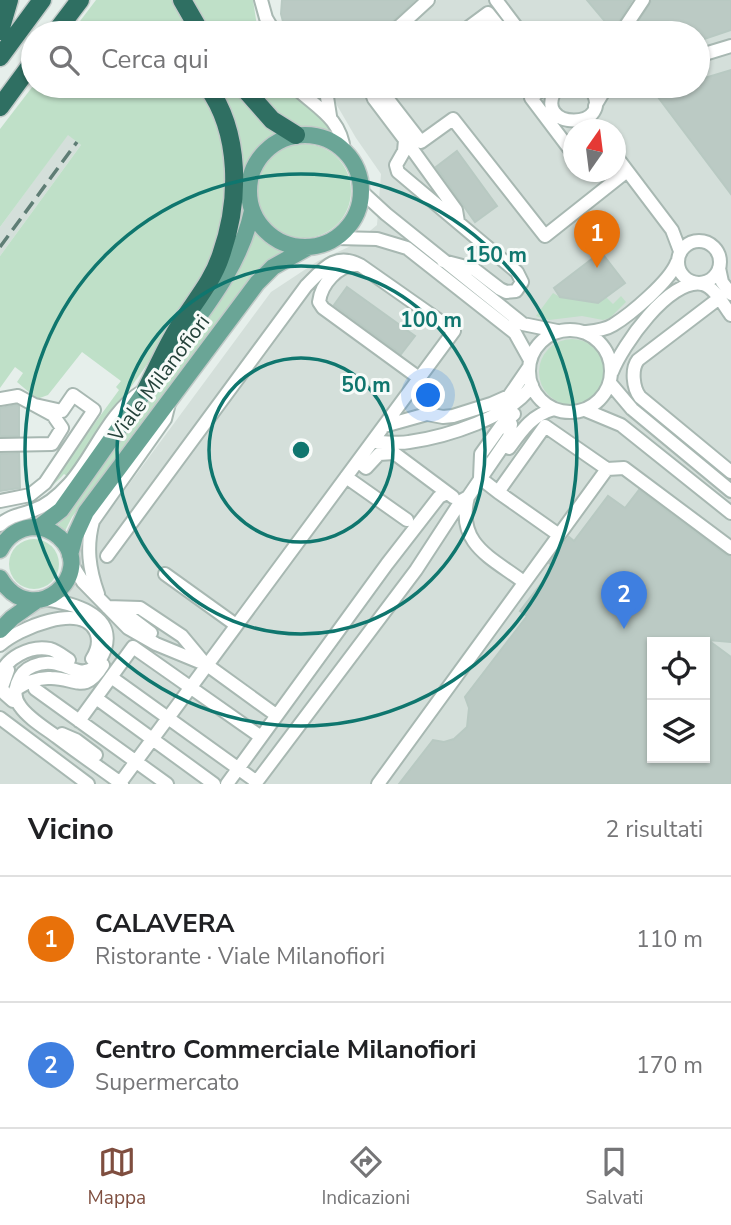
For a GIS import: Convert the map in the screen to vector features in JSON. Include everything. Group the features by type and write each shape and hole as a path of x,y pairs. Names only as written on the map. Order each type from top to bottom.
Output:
{"highway":[{"path":"0,30 9,0"},
{"path":"27,21 42,0"},
{"path":"64,21 80,0"},
{"path":"182,0 194,21"},
{"path":"0,57 21,28"},
{"path":"0,109 21,79"},
{"path":"0,109 21,90"},
{"path":"146,390 177,328 203,293 212,275 221,256 229,223 233,183 232,147 222,111 214,98"},
{"path":"253,98 272,120 296,135"}],"main road":[{"name":"Viale Milanofiori","path":"39,527 61,510 236,262 244,244 252,211 250,179 255,165 270,147 296,135"},
{"path":"296,135 321,137 344,151 357,169 362,191 355,218 337,238"},
{"path":"252,211 273,238 283,243 307,247"},
{"name":"Viale Milanofiori","path":"40,600 55,594 64,586 69,575 80,522 86,512 257,283 273,267 307,247 318,246 337,238"},
{"path":"0,550 4,541 14,532 26,527 39,527 53,532 64,541 71,559"},
{"path":"0,578 14,595 40,600"},
{"path":"0,631 12,618 40,600"}],"street":[{"path":"260,0 263,21"},
{"path":"260,0 267,21"},
{"path":"405,21 428,0"},
{"path":"496,0 512,21"},
{"path":"629,21 643,0"},
{"path":"477,21 488,13 494,21"},
{"path":"710,53 731,46"},
{"path":"310,98 319,105 343,135 344,151"},
{"path":"327,98 330,120"},
{"path":"374,98 456,210 458,222"},
{"path":"387,98 421,142 453,119 545,236 627,171 672,230 681,237 706,243 716,250 731,316"},
{"path":"531,98 563,141"},
{"path":"552,98 553,107 560,118 566,121 584,120 600,98"},
{"path":"594,98 595,106"},
{"path":"402,135 406,143 396,165 398,172 517,272 521,276 520,287 516,291 506,292 474,269 443,261"},
{"path":"362,191 443,261 523,324 557,331 598,331 612,325 660,286 669,276 679,256 694,242"},
{"path":"672,230 679,256 678,269 686,280 727,294"},
{"name":"Viale Milanofiori","path":"337,238 377,239 407,248 515,333 537,385"},
{"path":"107,556 306,286 318,274 341,259 348,259 360,265 454,331 377,437 362,465"},
{"path":"360,265 343,267 335,273 323,288 319,302 323,309 419,378"},
{"path":"537,385 575,412 585,410 596,403 605,394 619,354 629,339 679,290 712,279 719,268"},
{"path":"727,294 638,360 634,365 634,376 635,391 640,397 731,472"},
{"path":"480,478 497,466 517,438 519,425 528,413 537,385 536,348 545,338 557,331"},
{"path":"586,332 608,352 611,377 632,409 731,491"},
{"path":"377,437 537,385"},
{"path":"111,677 256,783 480,478 487,458 537,385"},
{"path":"377,437 408,442 436,435 449,424 497,408 513,399 521,390 537,385"},
{"path":"0,525 6,517 36,509 53,499 70,483 126,401 146,390"},
{"path":"0,501 30,495 45,483 94,410 73,395 62,411 35,405"},
{"path":"0,399 18,396 53,415 62,428 52,444 0,445"},
{"path":"169,400 165,419 93,521 88,555 92,577 109,605 128,628 207,665 276,715"},
{"path":"585,410 621,425 731,513"},
{"path":"498,492 545,426 607,469 624,468 731,548"},
{"path":"0,645 14,633 58,619 77,619 94,629 97,650 89,661 80,663 47,655 12,664 4,676 8,690 51,733 120,780 346,477 379,454 394,453 447,493 465,499"},
{"path":"378,784 607,469"},
{"path":"346,477 407,520"},
{"path":"480,478 559,535"},
{"path":"227,784 426,513 439,497 447,493"},
{"path":"465,499 465,523 474,545 521,580"},
{"path":"411,533 431,547"},
{"path":"71,559 83,582 109,605 140,608 155,618 161,631 180,645 191,648 207,665"},
{"path":"165,574 236,625"},
{"path":"362,599 382,613"},
{"path":"8,690 47,677 78,684 89,682 103,666 107,653 104,626 78,605 40,600"},
{"path":"132,608 150,623 153,639"},
{"path":"8,690 29,668 41,663 52,662 78,671 89,670 99,662 107,636"},
{"path":"8,690 2,668 18,649 27,643 42,644 69,660"},
{"path":"79,721 133,647 261,737"},
{"path":"313,665 333,681"},
{"path":"35,689 167,784"},
{"path":"96,698 214,784"},
{"path":"0,718 88,784"}],"shaded area":[{"path":"437,0 731,0 731,784 0,784 0,659 271,292 318,261 353,245 377,225 381,174 333,98 710,98 710,21 413,21"},
{"path":"68,134 81,145 0,256 0,227"}],"green space":[{"path":"96,0 176,0 187,21 80,21"},
{"path":"187,0 253,0 256,21 201,21"},
{"path":"24,98 207,98 216,114 226,154 227,189 219,240 197,295 67,476 64,474 35,497 19,504 0,507 0,502 52,482 119,390 116,387 121,381 82,352 48,395 37,399 17,382 23,373 15,367 0,388 0,256 81,145 68,135 0,227 0,129"},
{"path":"216,98 247,98 279,131 259,147 248,162 242,188 242,226 224,260 235,215"},
{"path":"261,98 302,98 315,108 338,137 297,127"},
{"path":"304,144 322,148 337,158 347,173 351,191 347,209 337,224 322,234 304,238 286,234 271,224 261,209 257,191 261,173 271,158 286,148"},
{"path":"254,227 268,243 285,252 271,259 254,274 72,517 64,533 57,526 230,283"},
{"path":"553,293 560,297 598,303 606,297 613,304 621,296 626,302 610,318 603,320 582,316 549,320 536,316"},
{"path":"572,339 585,342 595,349 602,359 605,372 602,385 595,395 585,402 572,405 559,402 549,395 542,385 539,372 542,359 549,349 559,342"},
{"path":"34,539 52,546 59,564 52,582 34,589 16,582 9,564 16,546"}],"building":[{"path":"282,0 415,0 392,21 283,21"},
{"path":"587,0 632,0 619,21 605,21"},
{"path":"652,0 731,0 731,30 710,37 710,21 639,21"},
{"path":"731,70 731,194 659,98 710,98 710,76"},
{"path":"457,151 497,206 475,222 436,167"},
{"path":"601,252 625,283 598,303 560,297 554,288"},
{"path":"347,287 415,336 401,354 334,305"},
{"path":"19,406 19,436 0,436 0,408"},
{"path":"19,453 20,488 0,491 0,454"},
{"path":"639,490 731,557 731,642 710,640 710,637 647,637 647,763 710,763 710,641 731,657 731,784 399,784 433,740 444,742 454,739 467,727 469,708 465,697 527,616 520,611 554,567 549,563 569,537 574,541 608,496 625,508"}],"railway":[{"path":"0,247 77,142"}],"place":[{"name":"CALAVERA","path":"597,268"},
{"name":"Centro Commerciale Milanofiori","path":"624,629"}]}
